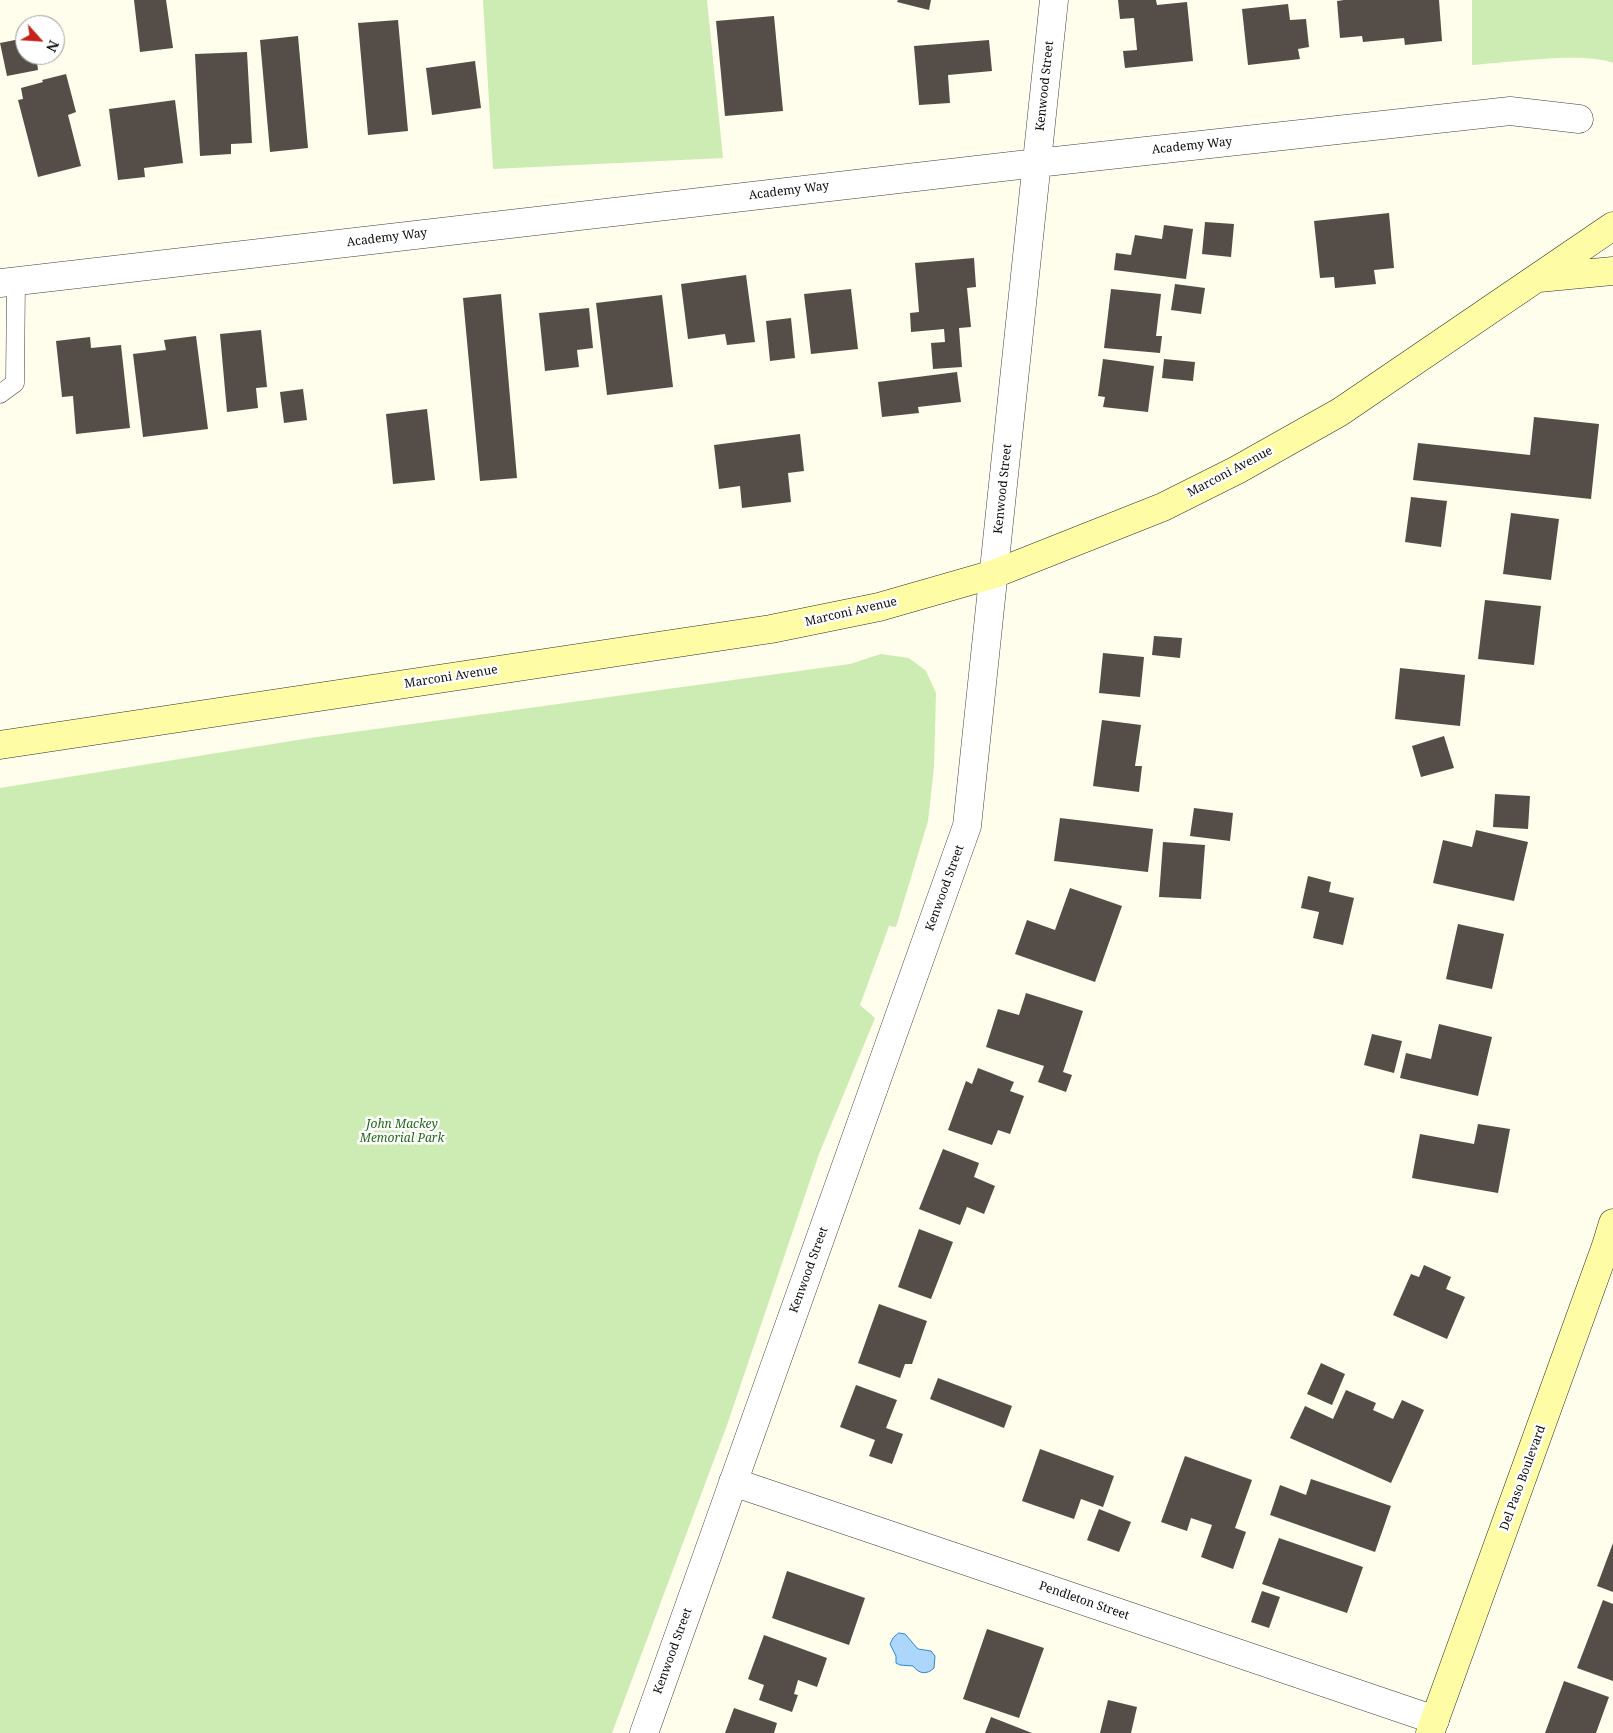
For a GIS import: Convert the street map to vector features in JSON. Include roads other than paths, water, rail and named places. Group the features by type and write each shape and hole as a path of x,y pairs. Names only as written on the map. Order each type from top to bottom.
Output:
{"main road":[{"name":"Marconi Avenue","path":"0,745 772,629 879,607 994,574 1163,507 1237,470 1340,412 1613,226"},
{"path":"1537,278 1613,271"},
{"name":"Del Paso Boulevard","path":"1433,1726 1611,1240"}],"street":[{"name":"Kenwood Street","path":"644,1733 967,826 1054,0"},
{"name":"Academy Way","path":"8,282 1037,163 1510,111 1579,119"},
{"name":"Pendleton Street","path":"733,1482 1433,1726"}],"lane":[{"path":"0,394 15,383 8,282"}],"water":[{"path":"899,1633 905,1634 918,1649 931,1651 935,1656 934,1668 929,1672 923,1673 913,1666 896,1663 896,1656 890,1644"}],"park label":[{"name":"John Mackey Memorial Park","path":"402,1132"}]}
